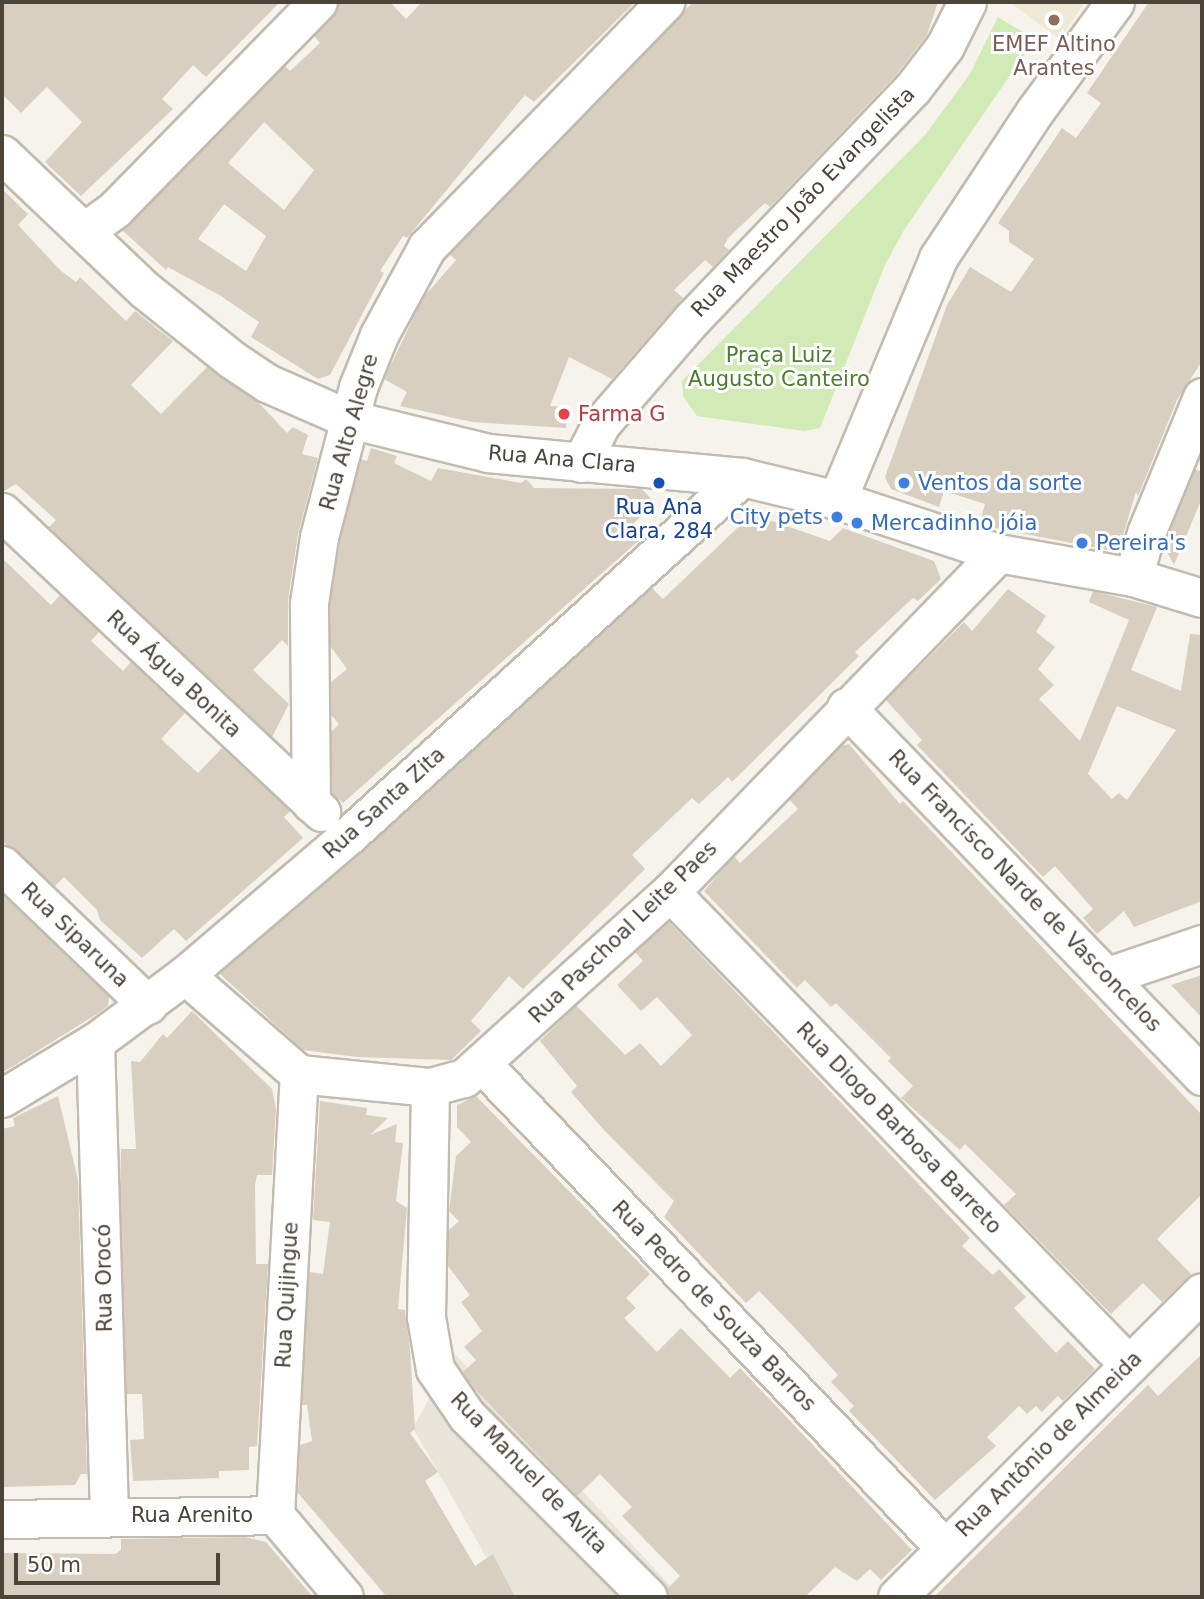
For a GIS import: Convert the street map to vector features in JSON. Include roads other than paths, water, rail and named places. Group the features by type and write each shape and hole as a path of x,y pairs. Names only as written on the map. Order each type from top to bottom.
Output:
{"street":[{"path":"85,231 115,209 318,2"},
{"name":"Rua Alto Alegre","path":"311,803 309,603 319,537 349,419 379,335 427,247 665,2"},
{"name":"Rua Maestro João Evangelista","path":"581,463 601,424 692,319 912,89 945,46 967,2"},
{"path":"837,500 938,258 1027,121 1115,2"},
{"name":"Rua Ana Clara","path":"2,153 145,290 231,359 267,383 349,419 488,453 741,477 837,500 998,552 1133,577 1202,598"},
{"path":"1133,577 1146,533 1202,397"},
{"name":"Rua Santa Zita","path":"2,1098 95,1042 185,975 348,836 741,477"},
{"name":"Rua Água Bonita","path":"2,512 348,836"},
{"name":"Rua Paschoal Leite Paes","path":"299,1074 430,1087 464,1078 670,892 998,552"},
{"name":"Rua Francisco Narde de Vasconcelos","path":"846,707 1202,1076"},
{"name":"Rua Siparuna","path":"2,865 148,1004"},
{"name":"Rua Diogo Barbosa Barreto","path":"670,892 1128,1364"},
{"path":"1108,976 1202,944"},
{"path":"185,975 299,1074"},
{"name":"Rua Orocó","path":"95,1042 109,1515"},
{"name":"Rua Pedro de Souza Barros","path":"482,1064 945,1548"},
{"name":"Rua Quijingue","path":"275,1515 299,1074"},
{"name":"Rua Manuel de Avita","path":"430,1087 426,1317 435,1368 467,1416 648,1597"},
{"name":"Rua Antônio de Almeida","path":"897,1597 1202,1292"},
{"name":"Rua Arenito","path":"2,1519 109,1515 275,1515 344,1597"}],"place":[{"name":"EMEF Altino Arantes","path":"1054,20"},
{"name":"Farma G","path":"564,414"},
{"name":"Rua Ana Clara, 284","path":"659,483"},
{"name":"Ventos da sorte","path":"904,483"},
{"name":"City pets","path":"837,517"},
{"name":"Mercadinho jóia","path":"857,523"},
{"name":"Pereira's","path":"1082,543"}],"park label":[{"name":"Praça Luiz Augusto Canteiro","path":"779,367"}]}
